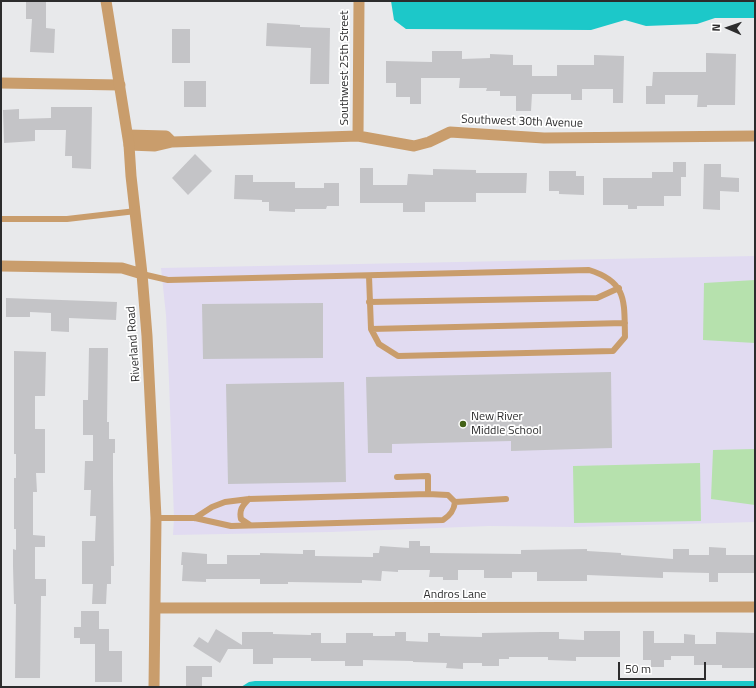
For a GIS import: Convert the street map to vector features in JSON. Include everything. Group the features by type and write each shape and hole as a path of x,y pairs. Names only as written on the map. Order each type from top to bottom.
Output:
{"street":[{"name":"Riverland Road","path":"106,1 129,140 131,176 142,274 149,372 156,518 154,687"},
{"name":"Southwest 25th Street","path":"358,136 359,1"},
{"path":"1,83 120,85"},
{"name":"Southwest 30th Avenue","path":"129,140 166,136 172,142 358,136 414,146 429,142 450,132 544,138 755,136"},
{"path":"1,266 122,268 142,274"},
{"name":"Andros Lane","path":"156,608 755,607"}],"lane":[{"path":"1,219 67,219 136,211"},
{"path":"142,274 168,280 589,270 612,281 619,288 624,300 625,337 613,351 398,356 379,344 371,330 369,276"},
{"path":"369,302 597,298 619,288"},
{"path":"371,330 624,323"},
{"path":"397,477 428,476 428,494"},
{"path":"195,518 212,507 225,502 249,499 428,494 448,495 455,502 506,499"},
{"path":"249,499 242,506 240,513 241,519 250,525"},
{"path":"156,518 195,518 231,526 443,520 449,516 454,509 455,502"}],"shaded area":[{"name":"New River Middle School","path":"755,256 755,522 574,527 489,526 331,532 173,535 174,518 169,381 166,315 161,268"}],"green space":[{"path":"755,280 755,343 703,340 704,283"},
{"path":"755,449 755,505 711,499 713,450"},
{"path":"700,463 701,521 574,523 573,466"}],"water":[{"path":"391,1 755,1 755,18 715,18 697,24 646,26 625,20 591,30 406,29 394,20"},
{"path":"755,681 755,687 241,687 249,682"}],"building":[{"path":"26,1 46,1 46,28 55,29 54,53 30,52 32,19 26,19"},
{"path":"267,23 300,25 300,27 330,28 329,84 310,84 311,48 266,46"},
{"path":"172,29 190,29 190,63 172,63"},
{"path":"432,51 462,51 462,59 490,58 490,54 513,55 513,65 532,65 532,76 557,76 557,65 594,65 594,55 624,56 623,103 613,103 613,89 582,89 582,100 571,100 571,94 532,94 531,111 516,111 516,96 500,96 500,91 486,91 487,88 459,88 460,78 421,78 421,104 410,104 410,97 396,97 396,83 386,83 386,61 432,62"},
{"path":"706,53 736,54 735,105 707,105 707,107 697,107 698,95 665,95 665,104 646,104 646,86 652,86 653,72 706,72"},
{"path":"184,81 206,81 206,107 184,107"},
{"path":"51,107 92,107 91,169 72,168 72,156 65,156 66,130 35,130 35,141 4,143 3,110 19,109 19,119 51,118"},
{"path":"195,154 212,171 188,195 172,178"},
{"path":"673,162 686,162 686,177 681,177 681,196 664,196 664,206 637,206 637,209 628,209 628,205 603,205 603,178 652,178 652,172 673,172"},
{"path":"704,164 721,164 721,177 739,178 739,192 720,191 720,210 703,209"},
{"path":"360,168 373,168 373,185 407,185 408,174 433,175 433,169 476,170 476,173 527,173 526,193 476,193 476,202 425,202 425,212 403,212 403,203 360,203"},
{"path":"549,171 576,171 576,176 584,176 584,195 559,194 559,191 549,191"},
{"path":"235,175 253,175 253,182 295,182 295,188 324,188 324,183 339,183 339,206 327,206 326,209 295,209 295,212 269,211 269,202 262,202 262,200 234,199"},
{"path":"6,298 117,302 116,320 69,318 69,332 51,331 51,313 30,312 30,317 6,317"},
{"path":"323,303 323,358 203,359 202,304"},
{"path":"89,348 108,348 107,422 109,422 109,439 115,439 115,453 113,453 114,566 111,566 111,584 107,584 106,604 92,604 93,584 82,584 82,541 95,541 96,516 90,516 91,490 84,490 85,461 93,461 93,435 83,435 83,400 88,400"},
{"path":"14,351 46,352 45,396 35,396 35,429 45,429 45,473 36,473 37,492 33,492 33,535 45,536 45,547 35,547 35,579 46,579 46,596 41,596 40,678 15,678 16,604 14,604 13,549 16,550 16,529 14,529 14,478 16,478 16,454 14,454"},
{"path":"611,372 612,448 511,451 511,441 392,444 392,453 368,453 366,377"},
{"path":"344,382 346,482 228,484 226,384"},
{"path":"409,541 420,541 420,546 430,546 430,553 521,554 521,550 587,549 587,551 621,553 621,555 673,559 673,549 689,549 689,555 709,555 709,547 726,548 726,555 755,555 755,573 718,573 718,582 709,582 709,573 663,572 663,578 587,575 587,581 537,581 537,572 512,572 512,578 484,578 484,570 458,570 458,580 443,580 443,577 429,577 430,570 398,570 398,572 382,571 381,581 362,580 362,583 288,582 288,584 260,584 260,579 206,579 206,582 182,581 182,552 207,554 207,564 227,564 227,555 260,555 260,553 303,554 303,550 315,550 315,556 373,557 373,553 379,553 380,546 409,548"},
{"path":"81,611 99,611 99,629 109,629 109,651 122,651 122,682 95,682 95,644 80,644 80,638 74,638 74,627 81,627"},
{"path":"216,629 242,645 242,632 273,632 273,634 311,635 311,633 321,633 321,643 346,643 346,633 373,633 373,636 395,636 395,632 406,632 406,641 428,642 428,633 440,633 440,636 482,637 482,633 559,632 559,639 584,640 584,631 620,631 620,657 576,657 576,661 548,660 548,657 509,657 509,659 499,659 499,666 482,666 482,663 463,663 463,669 446,668 447,663 413,661 363,660 363,666 345,666 345,661 311,661 311,658 273,658 273,664 253,664 253,649 228,649 220,663 193,646 199,637 208,643"},
{"path":"643,631 654,631 654,643 684,643 684,634 695,635 695,644 716,644 716,632 755,633 755,668 722,668 722,665 694,665 694,656 671,656 671,660 664,660 664,667 651,667 651,660 643,660"},
{"path":"186,666 212,666 212,677 202,677 202,687 186,687"}],"place":[{"name":"New River Middle School","path":"463,424"}]}
